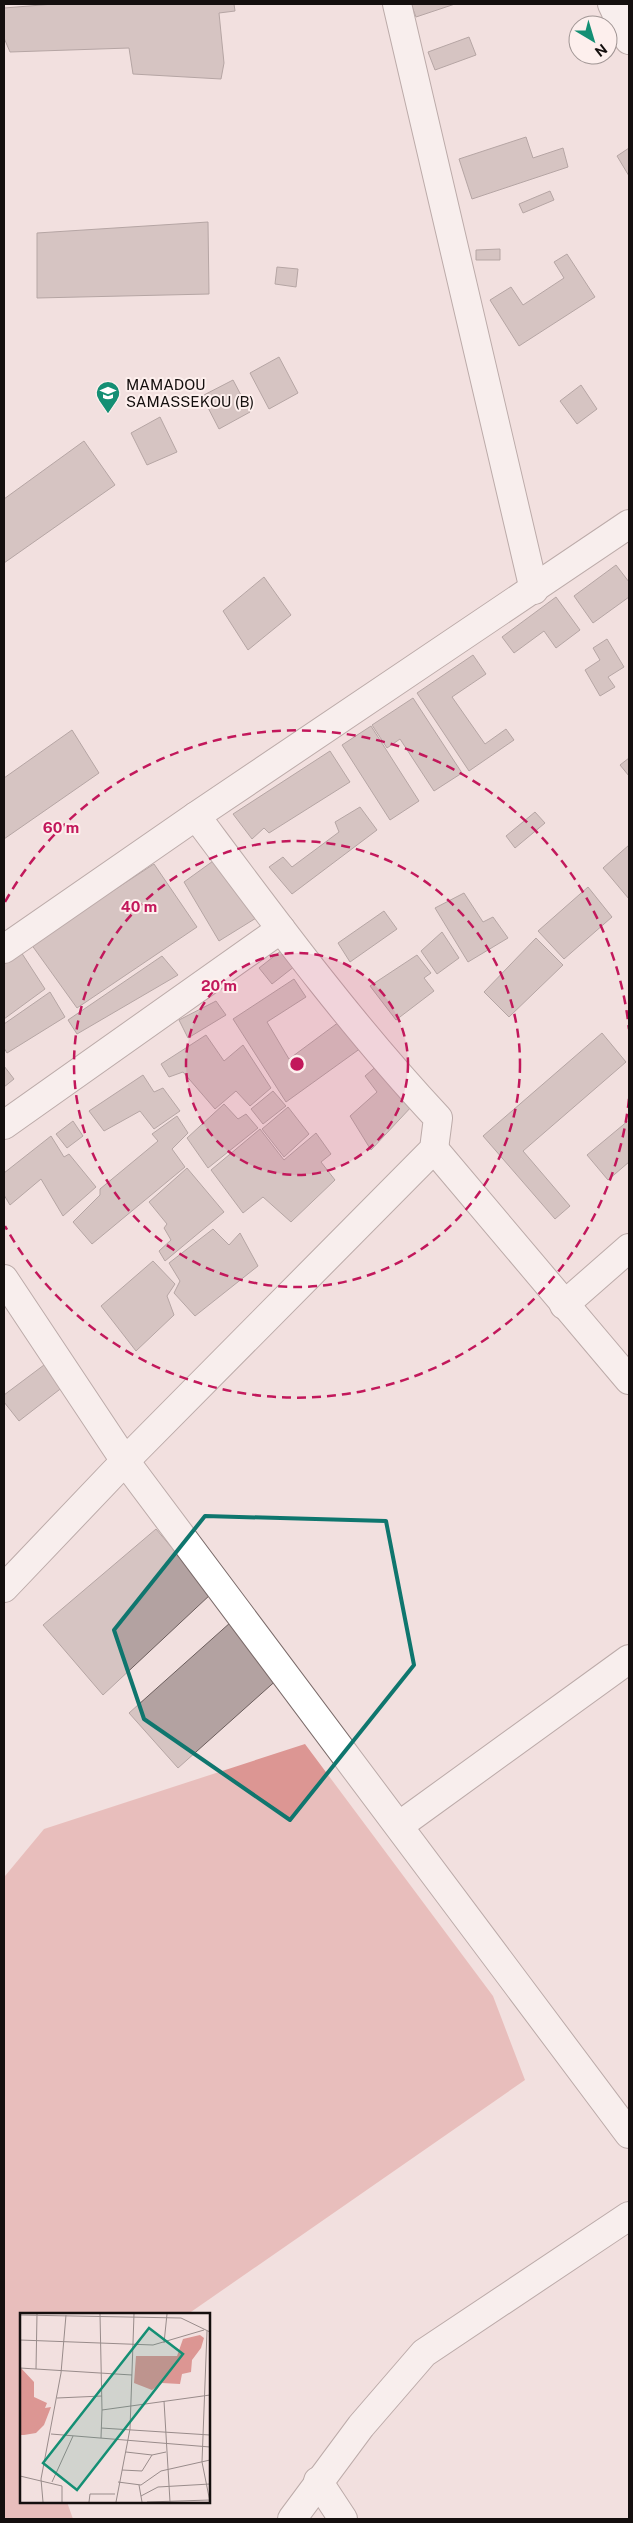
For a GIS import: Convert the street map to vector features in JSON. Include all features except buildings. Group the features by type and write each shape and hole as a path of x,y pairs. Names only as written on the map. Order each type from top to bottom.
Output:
{"street":[{"path":"397,4 534,590"},
{"path":"612,4 629,40"},
{"path":"4,949 196,816 534,590 629,524"},
{"path":"4,1588 125,1461 434,1149 438,1118 377,1050 196,816"},
{"path":"4,1125 281,928"},
{"path":"434,1149 629,1380"},
{"path":"564,1305 629,1248"},
{"path":"4,1278 125,1461 400,1825 629,2134"},
{"path":"400,1825 629,1659"},
{"path":"292,2519 318,2481 361,2426 424,2353 629,2216"},
{"path":"318,2481 343,2519"}],"highlighted area":[{"path":"205,1516 386,1521 414,1665 290,1820 144,1719 114,1630"}],"shaded area":[{"path":"305,1744 493,1996 525,2080 189,2313 20,2313 20,2503 67,2503 73,2519 4,2519 5,1876 44,1829"}],"place":[{"name":"MAMADOU SAMASSEKOU (B)","path":"108,414"}]}
